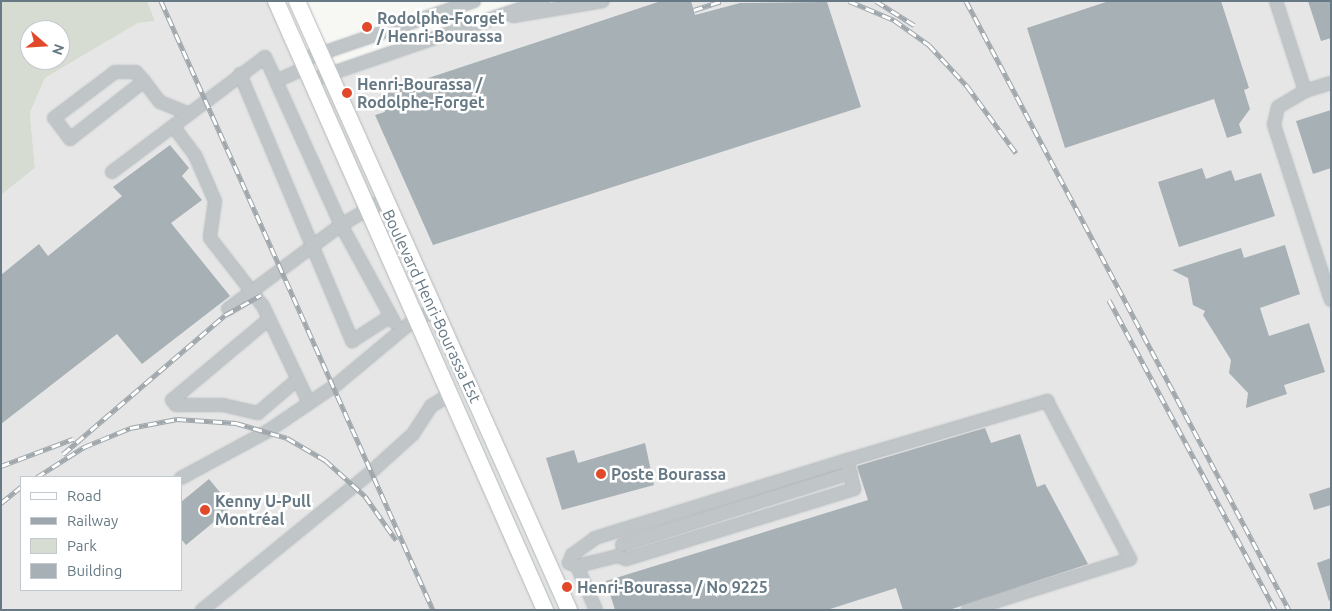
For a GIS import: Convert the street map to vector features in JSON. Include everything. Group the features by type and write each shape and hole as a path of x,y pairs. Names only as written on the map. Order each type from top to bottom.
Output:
{"main road":[{"name":"Boulevard Henri-Bourassa Est","path":"276,1 365,210 545,610"},
{"name":"Boulevard Henri-Bourassa Est","path":"298,1 384,200 568,610"}],"street":[{"path":"276,81 305,70 321,54 474,1"},
{"path":"305,70 330,74 486,18 543,1"},
{"path":"486,18 603,1"},
{"path":"1276,1 1305,92"},
{"path":"112,172 265,57 341,225 400,332"},
{"path":"144,82 70,139 54,118 115,72 136,72 144,82 160,102 189,114"},
{"path":"240,74 313,244 352,341 391,316"},
{"path":"1331,83 1305,92 1278,108 1274,125 1331,300"},
{"path":"173,126 195,155 215,201 210,238 252,292 269,319 309,403"},
{"path":"228,309 313,244 365,210 384,200"},
{"path":"182,477 260,436 309,403 414,320 434,310"},
{"path":"269,319 172,400 176,405 223,406 258,412 298,380"},
{"path":"202,610 371,472 412,434 431,406 449,396"},
{"path":"596,610 573,565 572,555 595,538 847,460 1047,401 1130,559 968,610"},
{"path":"531,580 551,570 573,565 618,556 626,560 854,489 847,460"},
{"path":"622,545 851,473"},
{"path":"738,494 749,522"},
{"path":"617,531 626,560"}],"shaded area":[{"path":"147,1 275,1 309,81 486,18 603,1 1331,1 1331,610 1,610 1,195 35,168 30,113 45,78 59,70 70,70 70,63 138,23 155,21"}],"green space":[{"path":"1,1 147,1 155,21 138,23 70,63 70,20 20,20 20,70 59,70 45,78 30,113 35,168 1,195"}],"building":[{"path":"661,1 691,1 695,15 740,3 827,2 861,107 433,245 375,115 385,112 380,94"},
{"path":"1109,1 1221,1 1249,88 1244,90 1250,109 1239,124 1242,133 1227,138 1214,99 1065,148 1027,28"},
{"path":"1308,1 1331,1 1331,38 1321,41"},
{"path":"1331,110 1331,168 1313,174 1296,121"},
{"path":"170,145 189,168 182,176 202,200 171,223 230,296 142,364 117,334 1,424 1,275 39,244 48,256 122,196 113,187"},
{"path":"1202,168 1206,179 1231,170 1235,181 1261,173 1275,216 1179,247 1158,182"},
{"path":"1285,245 1300,294 1260,308 1269,336 1309,323 1325,372 1284,385 1287,394 1246,408 1248,393 1229,373 1231,360 1203,315 1205,311 1193,305 1188,278 1172,270 1241,248 1244,258"},
{"path":"985,428 991,443 1020,434 1037,487 1045,484 1088,564 949,610 903,610 896,588 827,610 615,610 606,581 868,500 857,466"},
{"name":"Poste Bourassa","path":"645,443 654,485 562,510 546,458 574,450 578,463"},
{"name":"Kenny U-Pull Montréal","path":"209,479 232,507 186,545 182,540 182,501"},
{"path":"1331,487 1331,505 1314,510 1309,494"},
{"path":"1331,558 1331,600 1329,601 1317,563"}],"railway":[{"path":"161,1 433,610"},
{"path":"694,10 721,1"},
{"path":"849,1 894,20 929,45 967,86 1016,153"},
{"path":"876,1 914,25"},
{"path":"966,1 1289,610"},
{"path":"63,454 225,315 261,295"},
{"path":"1109,300 1275,610"},
{"path":"39,476 84,447 130,428 177,419 236,423 287,438 325,460 365,496 396,540"},
{"path":"1,466 73,439"},
{"path":"1,503 20,488"}],"place":[{"name":"Rodolphe-Forget / Henri-Bourassa","path":"367,27"},
{"name":"Henri-Bourassa / Rodolphe-Forget","path":"347,93"},
{"name":"Poste Bourassa","path":"601,474"},
{"name":"Kenny U-Pull Montréal","path":"205,510"},
{"name":"Henri-Bourassa / No 9225","path":"567,587"}]}
